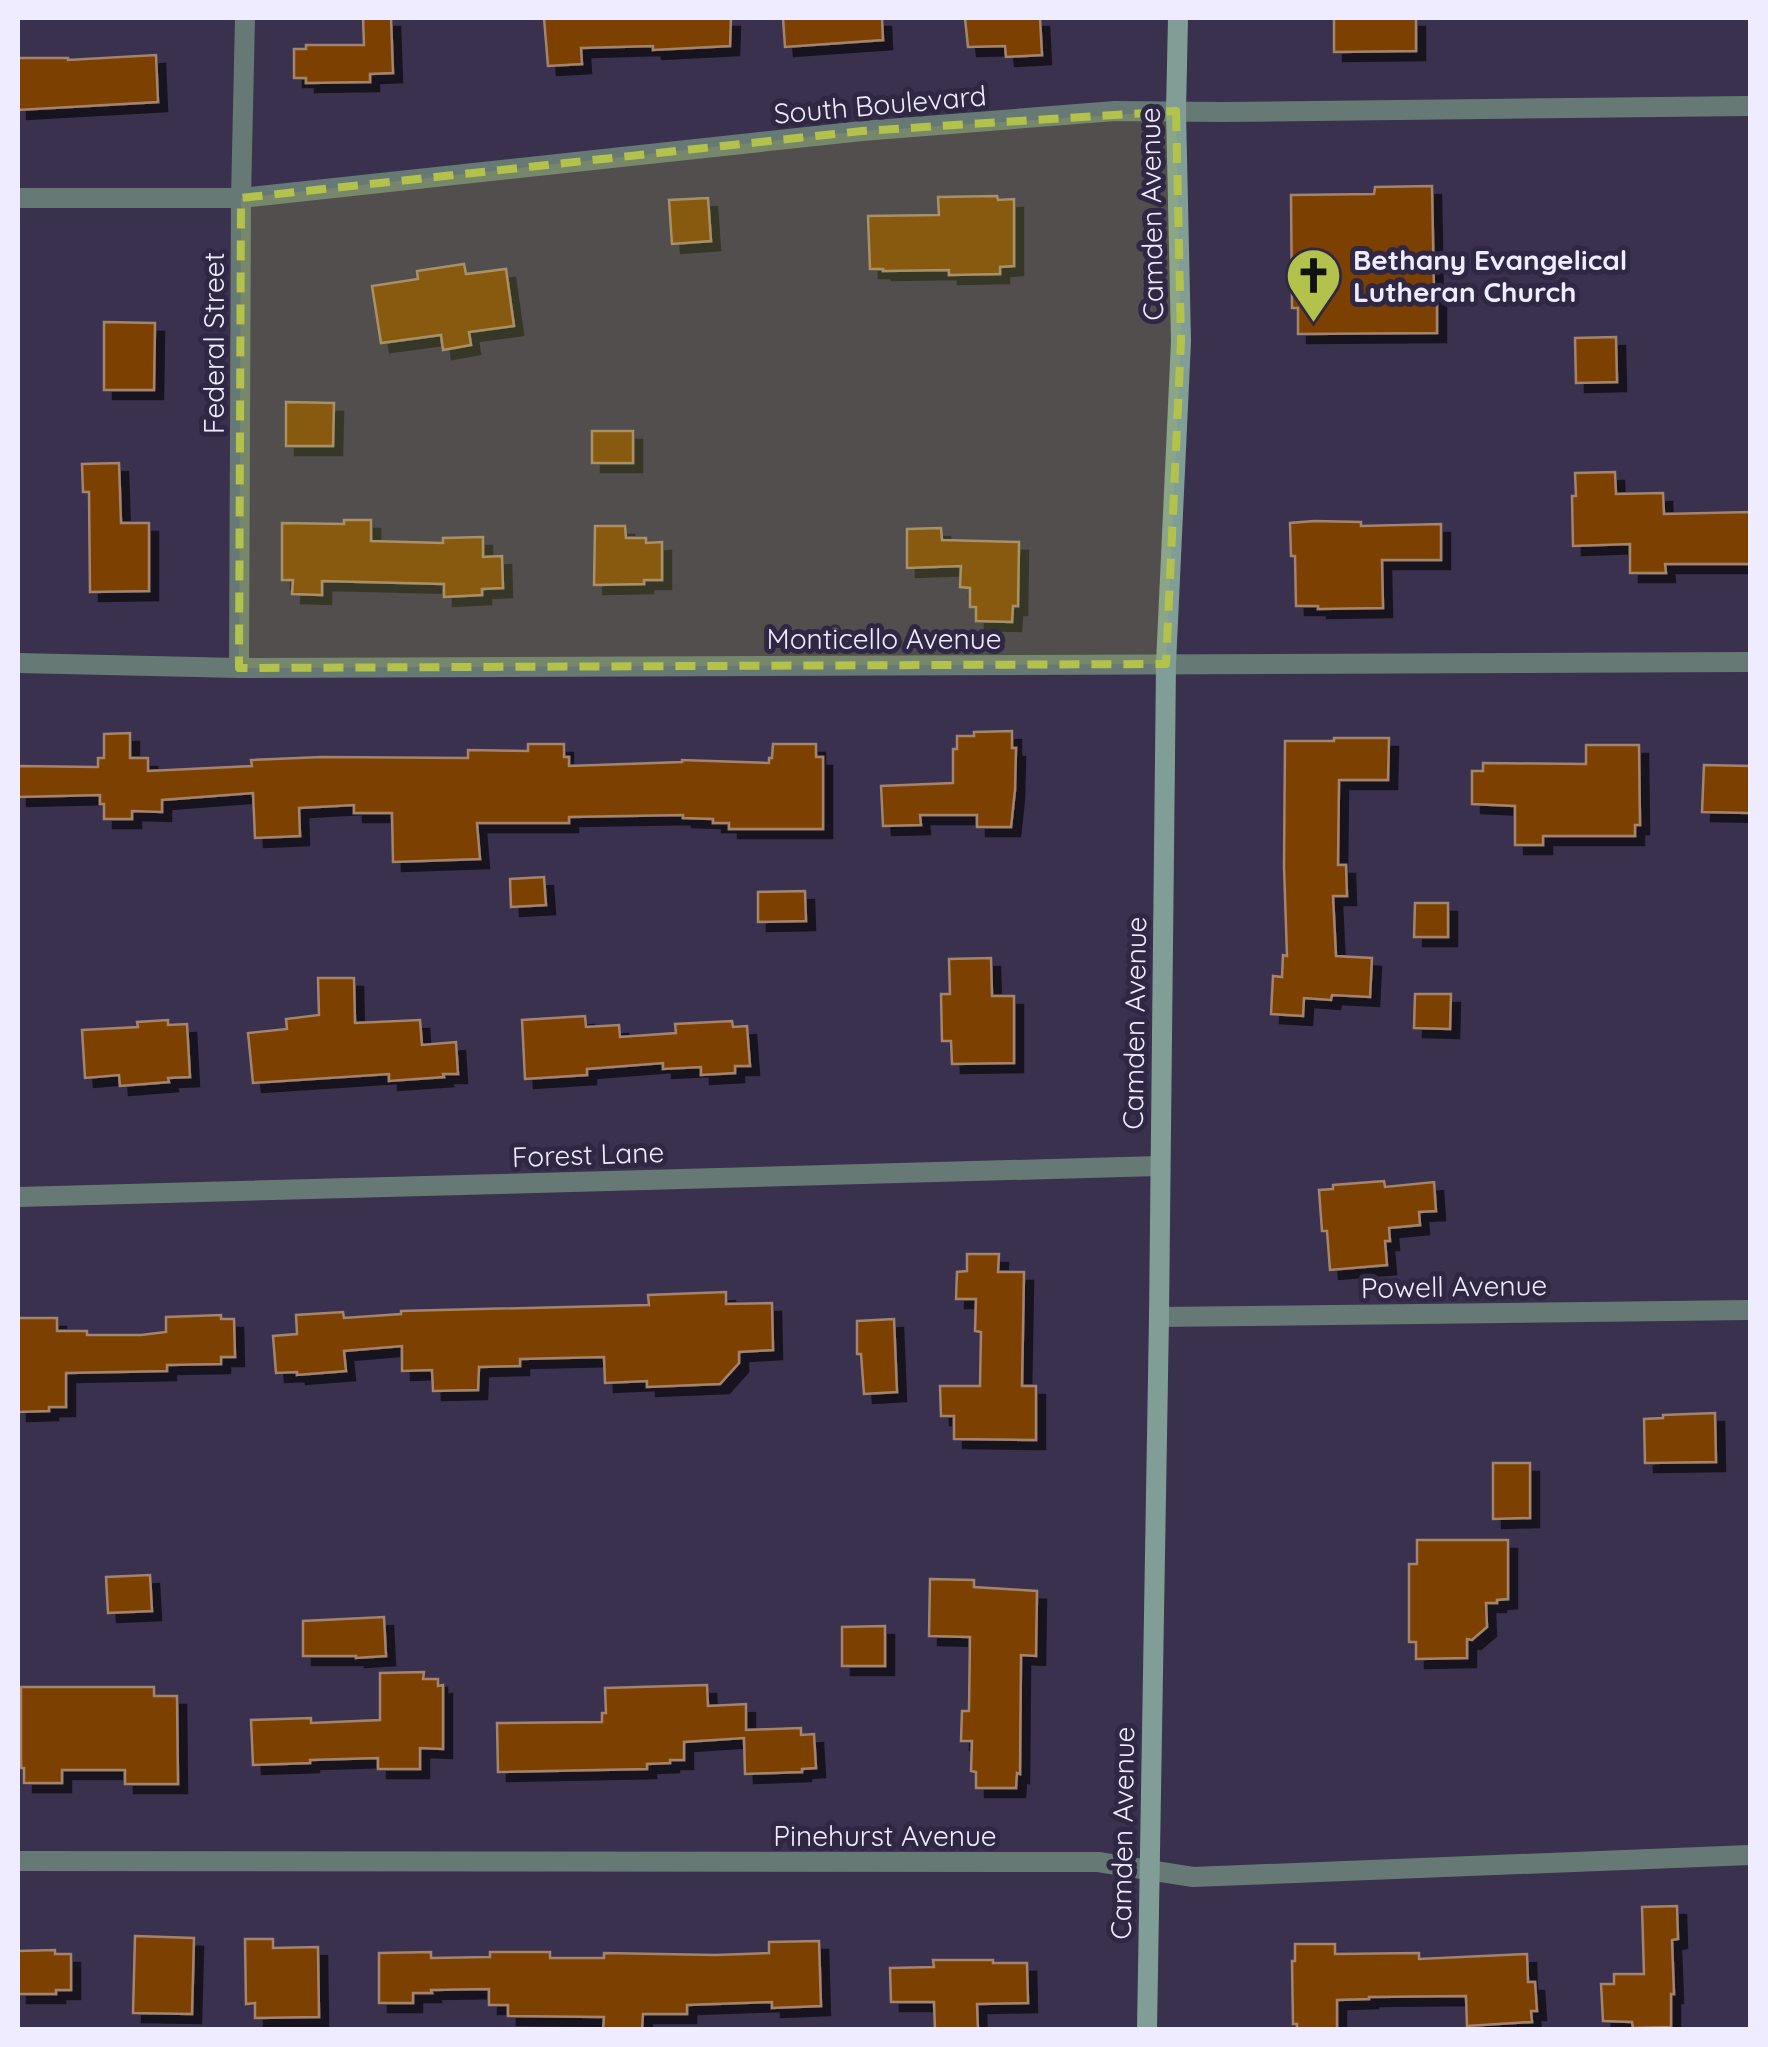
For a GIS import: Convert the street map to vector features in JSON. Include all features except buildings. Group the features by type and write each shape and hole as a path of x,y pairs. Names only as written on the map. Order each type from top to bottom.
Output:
{"street":[{"name":"Federal Street","path":"239,668 241,198 246,18"},
{"name":"Camden Avenue","path":"1147,2030 1166,664 1181,341 1178,18"},
{"name":"South Boulevard","path":"18,198 241,198 862,132 1114,111 1750,106"},
{"name":"Monticello Avenue","path":"18,663 239,668 1750,662"},
{"name":"Forest Lane","path":"18,1197 1159,1166"},
{"name":"Powell Avenue","path":"1159,1317 1750,1310"},
{"name":"Pinehurst Avenue","path":"18,1861 1098,1862 1193,1876 1750,1854"}],"highlighted area":[{"path":"1176,111 1181,341 1166,664 239,668 241,198 862,131"}],"place":[{"name":"Bethany Evangelical Lutheran Church","path":"1314,324"}]}
